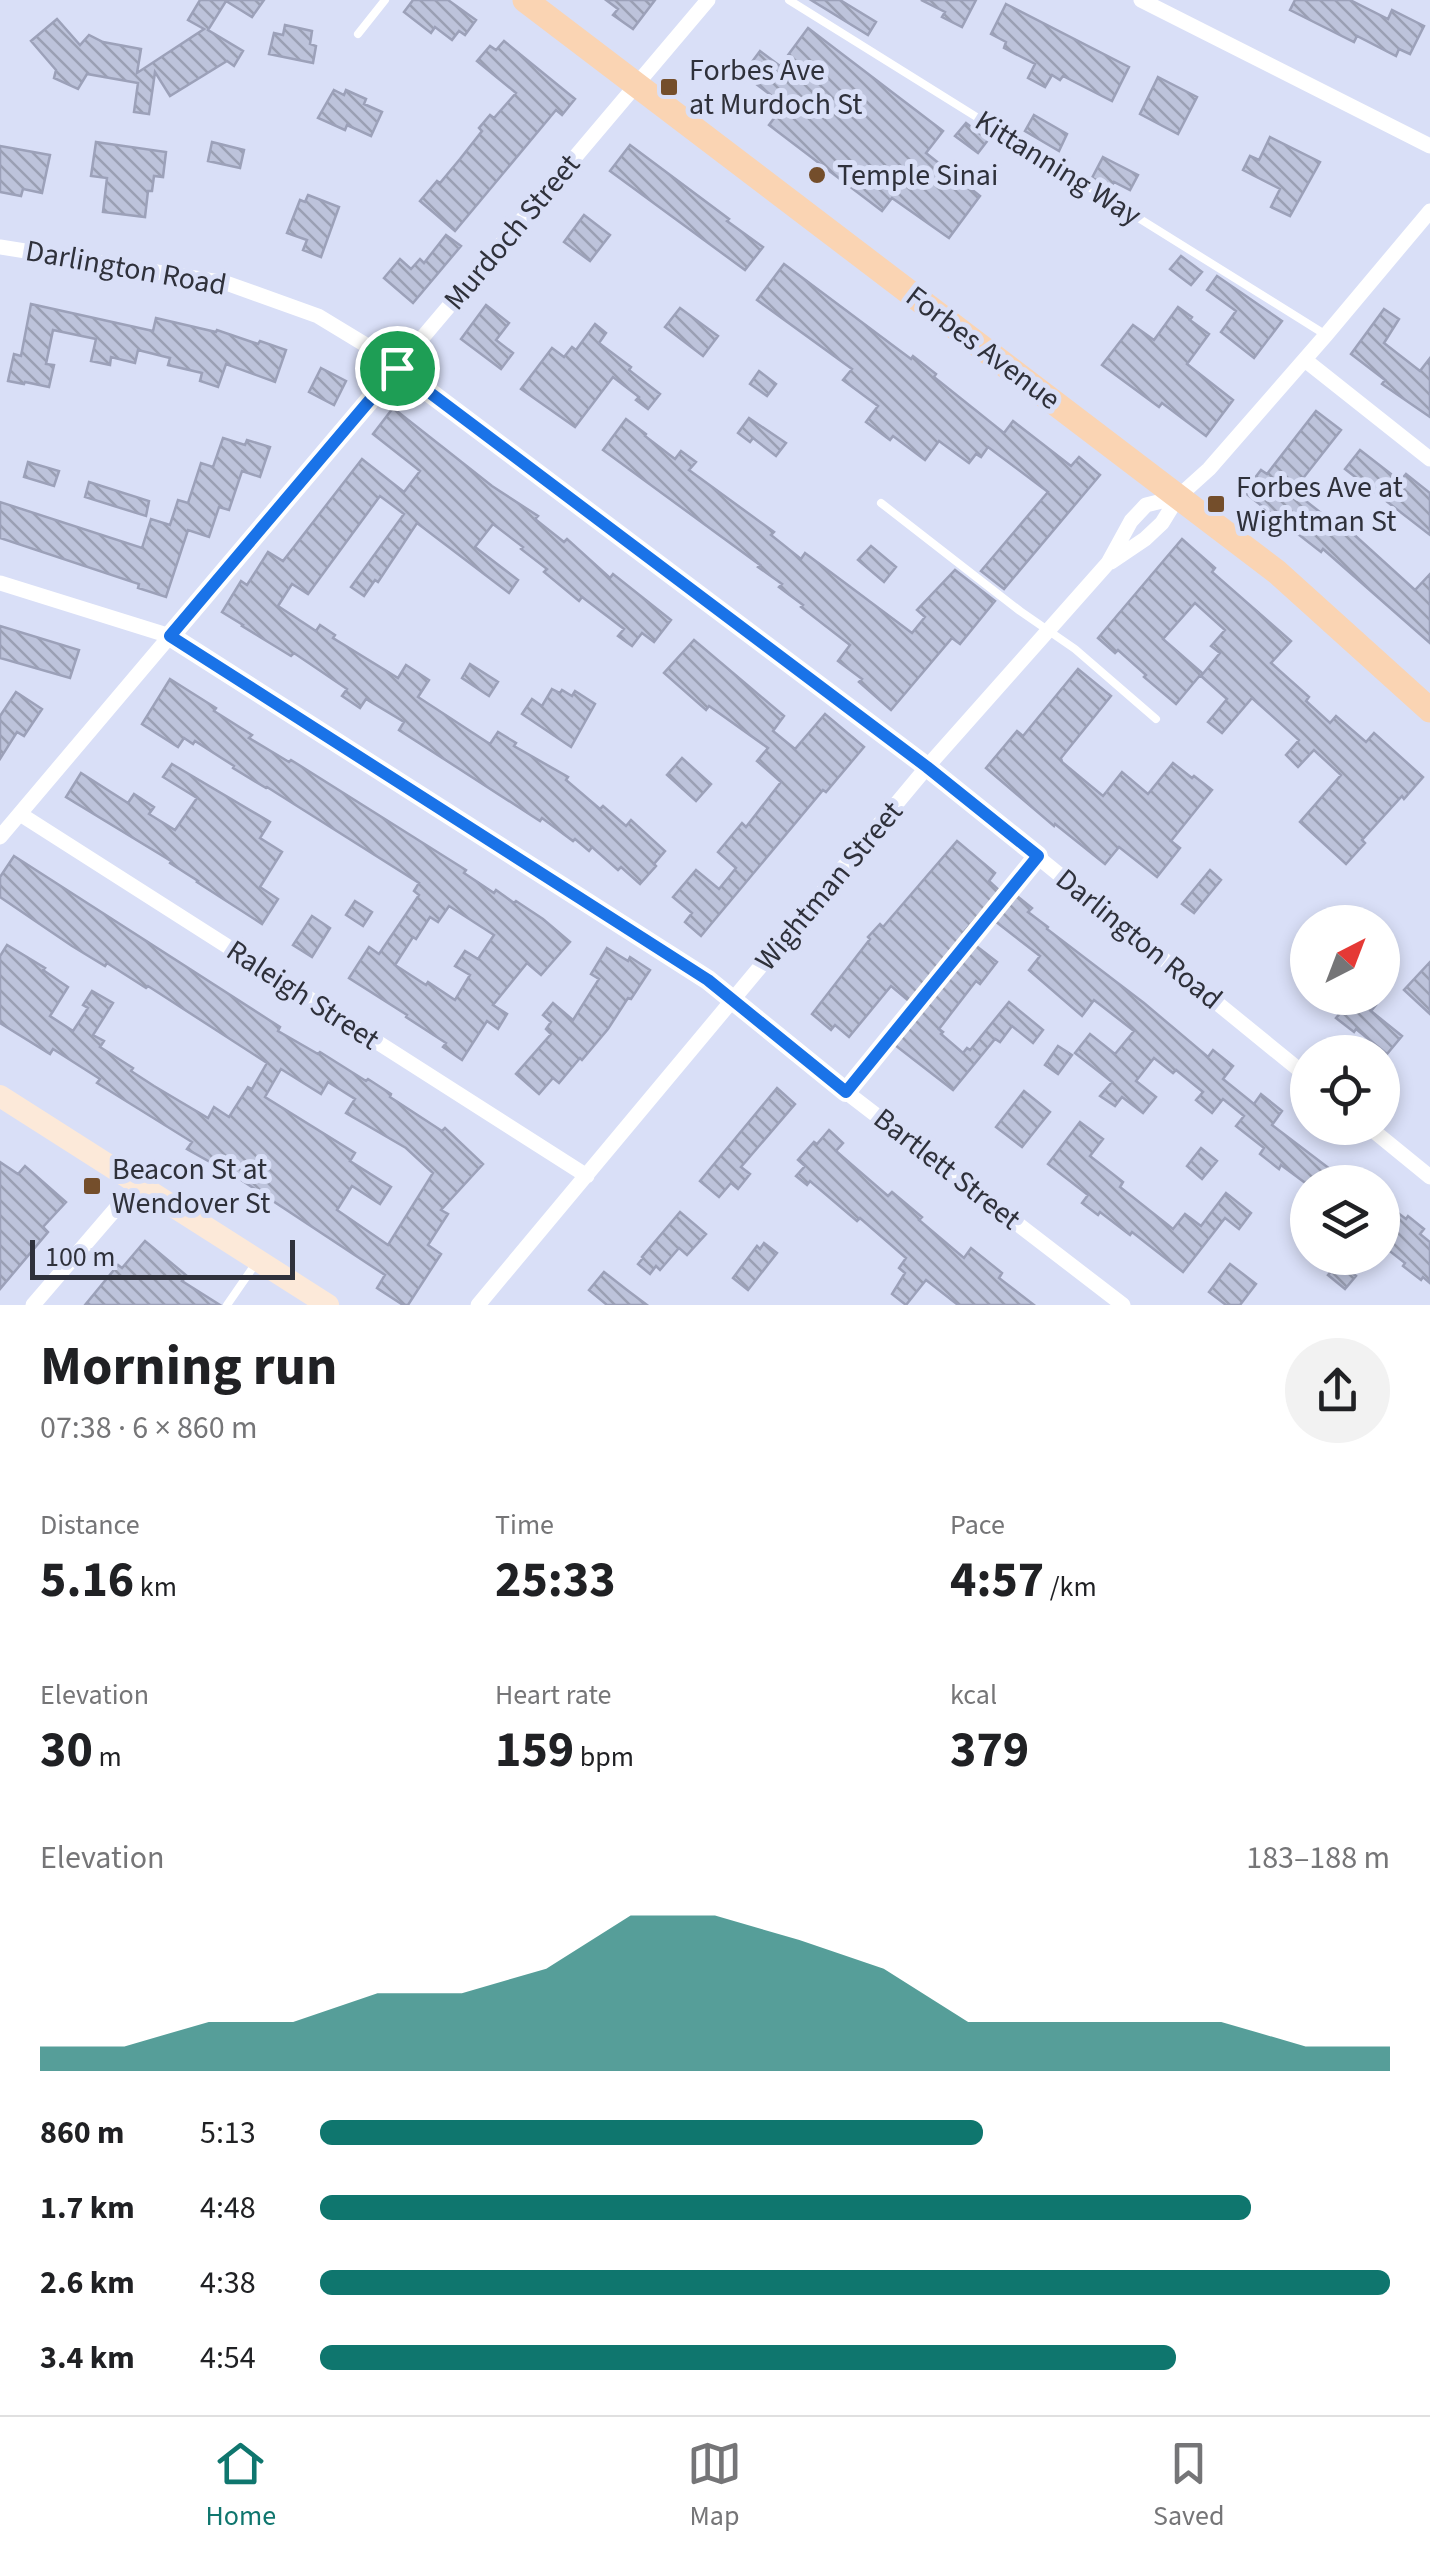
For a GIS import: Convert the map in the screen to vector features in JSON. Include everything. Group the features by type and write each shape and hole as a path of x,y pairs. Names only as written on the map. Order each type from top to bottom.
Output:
{"main road":[{"name":"Forbes Avenue","path":"525,0 1276,572 1430,710"},
{"path":"0,1096 328,1305"}],"street":[{"name":"Murdoch Street","path":"0,837 708,0"},
{"path":"1140,0 1430,146"},
{"name":"Wightman Street","path":"478,1305 927,767 1108,563 1162,523 1178,497 1209,469 1430,212"},
{"name":"Darlington Road","path":"0,247 226,283 318,316 379,353 927,767 1290,1062"},
{"path":"1304,360 1430,459"},
{"name":"Wightman Street","path":"1108,563 1131,521 1146,505 1178,497"},
{"name":"Bartlett Street","path":"0,583 170,636 708,980 1122,1305"},
{"name":"Raleigh Street","path":"20,814 586,1176"},
{"path":"1391,1145 1430,1177"},
{"path":"33,1305 138,1184"}],"lane":[{"path":"358,34 384,0"},
{"name":"Kittanning Way","path":"790,0 1326,335"},
{"path":"881,503 1048,629 1156,719"},
{"path":"846,1092 1038,856"},
{"path":"227,1305 259,1260"}],"building":[{"path":"200,0 264,0 252,17 226,1 208,30 243,51 234,66 227,61 170,96 155,72 149,114 134,112 138,83 87,74 78,89 54,78 56,70 31,41 57,19 80,45 89,35 103,42 141,49 137,73 204,29 188,20"},
{"path":"413,0 448,0 476,20 465,35 459,31 452,40 435,27 431,33 404,12"},
{"path":"606,0 655,0 633,29 613,15 618,9"},
{"path":"811,0 840,0 876,22 868,35"},
{"path":"921,0 976,0 962,27 942,17 945,12"},
{"path":"1295,0 1350,0 1388,19 1392,10 1424,26 1410,54 1399,49 1396,56 1357,36 1354,42 1290,10"},
{"path":"1006,4 1129,67 1112,101 1063,76 1060,80 1052,75 1045,87 1028,78 1035,64 1004,48 1006,42 991,34"},
{"path":"285,25 312,31 310,44 316,46 313,63 269,54 274,33 283,35"},
{"path":"808,28 943,131 926,153 980,196 949,238 892,198 882,211 769,125 784,105 743,74 760,51 780,66"},
{"path":"504,41 575,99 562,115 556,110 455,231 420,201 460,159 490,115 494,118 516,93 477,61 490,46 496,50"},
{"path":"1158,77 1197,97 1178,134 1140,114"},
{"path":"334,90 344,95 346,90 366,99 364,104 382,112 371,136 318,118"},
{"path":"1034,115 1067,134 1059,151 1025,131"},
{"path":"966,123 988,140 978,153 955,136"},
{"path":"1270,137 1320,162 1290,216 1271,207 1280,189 1243,170 1250,156 1259,160"},
{"path":"96,142 166,152 163,177 154,176 152,191 148,191 145,217 103,212 107,178 91,176"},
{"path":"212,142 244,150 240,168 208,161"},
{"path":"630,145 763,247 745,270 610,171"},
{"path":"0,146 50,155 42,193 23,189 21,196 0,192"},
{"path":"1103,157 1138,175 1130,190 1092,178"},
{"path":"308,195 339,207 321,257 303,250 307,240 287,233 300,200 305,202"},
{"path":"584,215 610,235 590,261 564,242"},
{"path":"446,235 461,246 413,303 384,278 400,259 411,269 420,259 424,263"},
{"path":"1181,256 1202,272 1191,285 1170,269"},
{"path":"784,264 911,359 913,356 1004,433 1013,421 1071,466 1079,457 1100,475 1004,589 981,571 1048,492 988,447 981,457 976,454 969,463 939,441 925,460 866,422 878,406 843,380 852,369 757,300"},
{"path":"1217,276 1282,321 1254,358 1221,332 1236,311 1207,290"},
{"path":"31,304 153,331 156,318 286,350 275,382 226,364 218,387 200,381 202,373 168,365 170,358 138,350 135,363 111,357 110,365 91,361 96,339 53,330 46,364 54,365 49,387 8,381 14,354 21,356"},
{"path":"486,305 509,323 496,340 513,353 501,369 461,339"},
{"path":"1178,307 1209,334 1187,364 1233,400 1206,436 1102,365 1133,325 1154,340"},
{"path":"680,308 718,336 703,356 665,327"},
{"path":"1384,309 1399,319 1384,343 1420,371 1430,358 1430,417 1382,384 1385,380 1351,354"},
{"path":"595,324 606,333 599,343 660,394 648,409 613,377 575,427 521,389 552,348 564,357 572,347 576,350"},
{"path":"321,368 346,381 334,405 309,392"},
{"path":"759,371 776,384 767,396 750,384"},
{"path":"393,408 492,486 538,516 535,519 564,542 567,539 610,578 613,574 671,620 654,642 642,633 632,646 618,636 624,629 582,597 579,601 493,524 475,547 518,580 509,593 417,523 378,582 375,580 364,596 351,587 404,514 380,496 308,594 292,584 278,606 316,631 320,625 335,635 333,638 398,678 406,665 429,680 418,697 490,744 498,732 516,743 514,746 568,777 566,780 600,809 603,806 626,826 631,820 665,851 640,884 592,847 589,851 399,730 404,722 366,699 360,708 342,696 347,689 222,612 241,581 247,585 268,552 283,561 362,459 404,492 420,471 373,434"},
{"path":"1316,411 1341,430 1293,491 1348,534 1350,531 1415,590 1430,574 1430,643 1323,549 1321,552 1244,492 1261,470 1267,474"},
{"path":"749,418 786,443 776,456 753,438 750,442 738,433"},
{"path":"626,419 675,459 681,451 696,462 689,470 774,532 771,535 801,559 805,553 912,633 925,617 917,610 955,570 995,601 960,644 952,638 891,710 859,682 862,679 838,661 850,645 801,607 760,565 603,450"},
{"path":"223,438 270,447 260,477 242,471 229,510 219,507 209,537 188,530 166,597 138,588 139,584 0,538 0,502 142,548 151,519 170,525 178,500 188,503 201,463 213,467"},
{"path":"1360,450 1400,481 1406,474 1430,493 1430,535 1345,469"},
{"path":"28,462 59,471 54,486 24,477"},
{"path":"89,482 149,501 146,516 85,497"},
{"path":"1182,539 1215,568 1212,572 1291,641 1271,663 1309,697 1306,701 1330,723 1336,716 1366,742 1374,733 1423,777 1362,840 1365,843 1346,864 1300,822 1341,775 1314,750 1298,767 1286,755 1299,740 1252,698 1222,733 1208,722 1227,699 1201,676 1220,653 1211,646 1225,630 1195,603 1163,639 1202,673 1176,704 1118,650 1115,653 1098,638"},
{"path":"871,546 896,567 884,582 858,560"},
{"path":"0,626 79,650 70,678 0,658"},
{"path":"694,640 784,716 773,731 795,749 825,714 864,747 701,936 685,922 692,913 673,897 696,870 719,889 736,868 718,852 742,823 746,827 781,782 757,761 768,748 709,706 706,710 664,673"},
{"path":"470,664 498,682 489,696 462,678"},
{"path":"1078,669 1111,696 1061,758 1062,762 1103,796 1122,772 1148,794 1173,763 1212,790 1171,841 1180,848 1157,877 1119,847 1105,864 986,768 1017,731 1023,736"},
{"path":"170,679 216,708 214,711 252,735 249,738 291,760 466,870 464,873 494,893 496,890 516,901 570,942 541,975 527,963 493,1005 507,1014 498,1029 487,1021 462,1060 443,1047 446,1043 349,978 369,947 379,954 419,895 414,891 419,883 195,741 193,744 184,738 178,747 142,724","holes":["449,906 494,935 478,959 465,951 455,966 470,975 455,1000 395,965 430,917 438,922"]},
{"path":"552,689 572,696 575,691 595,704 571,747 522,714 532,699 542,706"},
{"path":"16,692 42,709 24,736 17,732 0,759 0,716"},
{"path":"682,758 711,784 696,801 667,775"},
{"path":"172,764 270,822 260,838 282,852 260,887 278,899 262,924 171,861 66,797 81,773 128,803 134,794 154,807 149,814 175,830 197,798 163,777"},
{"path":"957,841 995,873 989,881 1000,891 910,1002 891,986 849,1037 835,1025 831,1030 812,1014 868,937 880,924 883,927"},
{"path":"14,856 280,1027 278,1031 368,1079 442,1131 445,1128 483,1164 441,1210 448,1214 428,1245 441,1254 408,1305 377,1288 385,1275 187,1149 192,1142 97,1083 100,1079 53,1049 50,1054 0,1023 0,956 7,945 68,987 50,1016 73,1031 88,1008 83,1005 92,991 113,1003 93,1035 104,1041 100,1047 133,1068 131,1071 208,1118 214,1107 229,1117 267,1063 148,986 72,946 0,897 0,877","holes":["281,1069 321,1094 328,1082 355,1099 346,1113 406,1148 433,1173 388,1245 337,1210 352,1186 380,1204 391,1187 350,1161 355,1153 265,1097"]},
{"path":"1210,870 1221,880 1194,913 1182,904"},
{"path":"1017,896 1032,908 1028,912 1047,929 1208,1057 1213,1050 1233,1066 1223,1079 1254,1104 1261,1094 1282,1111 1272,1125 1290,1139 1290,1145 1298,1145 1325,1165 1290,1165 1290,1172 1281,1165 1279,1169 1260,1154 1264,1148 1236,1126 1244,1116 1223,1099 1212,1113 1196,1100 1203,1092 1154,1058 1136,1081 1156,1097 1143,1113 1122,1097 1115,1106 1100,1096 1112,1082 1075,1053 1090,1034 1115,1054 1134,1031 1094,1000 1082,1016 1029,970 1040,956 995,921"},
{"path":"355,901 372,912 363,926 346,915"},
{"path":"312,916 330,928 312,957 293,945"},
{"path":"975,945 997,962 980,984 976,981 939,1029 941,1034 963,1053 967,1048 970,1050 1009,1002 1043,1030 1033,1043 1012,1026 1000,1042 995,1039 953,1090 895,1045"},
{"path":"607,948 650,970 582,1060 559,1083 553,1078 539,1094 516,1074 551,1034 546,1029 551,1022 543,1015 553,1003 573,1020 599,979 591,974"},
{"path":"1430,962 1430,1014 1404,990"},
{"path":"1376,1015 1402,1036 1363,1035 1336,1018"},
{"path":"1058,1046 1072,1055 1058,1074 1045,1065"},
{"path":"777,1088 795,1104 741,1167 750,1174 738,1189 731,1183 719,1197 700,1181"},
{"path":"1024,1091 1050,1112 1022,1147 996,1127"},
{"path":"1080,1122 1103,1139 1090,1156 1123,1182 1120,1187 1173,1229 1185,1214 1201,1226 1226,1193 1251,1213 1239,1229 1225,1218 1183,1272 1132,1232 1130,1235 1082,1203 1088,1195 1048,1164"},
{"path":"829,1130 843,1143 836,1151 888,1196 892,1192 964,1258 971,1248 1002,1273 999,1278 1034,1305 958,1305 926,1280 906,1305 892,1294 905,1273 899,1268 906,1258 860,1218 857,1221 810,1181 807,1185 796,1176 805,1166 798,1160"},
{"path":"1201,1148 1217,1161 1202,1179 1187,1166"},
{"path":"0,1162 18,1174 25,1166 66,1202 43,1227 48,1232 0,1289"},
{"path":"680,1212 706,1234 687,1255 679,1248 660,1270 656,1266 650,1274 638,1264"},
{"path":"1400,1214 1424,1229 1420,1234 1430,1242 1430,1283 1403,1266 1405,1263 1400,1259"},
{"path":"145,1241 187,1276 182,1281 220,1305 85,1305 118,1265 122,1268"},
{"path":"764,1243 777,1253 748,1290 733,1278 757,1246 760,1249"},
{"path":"1230,1264 1256,1284 1240,1305 1226,1305 1209,1292"},
{"path":"604,1272 647,1305 607,1305 589,1290"},
{"path":"1328,1275 1356,1276 1345,1289"}],"place":[{"name":"Forbes Ave at Murdoch St","path":"669,87"},
{"name":"Temple Sinai","path":"817,175"},
{"name":"Forbes Ave at Wightman St","path":"1216,504"},
{"name":"Beacon St at Wendover St","path":"92,1186"}],"route":[{"path":"397,368 927,767 1038,856 846,1092 708,980 170,636 397,368"}]}
